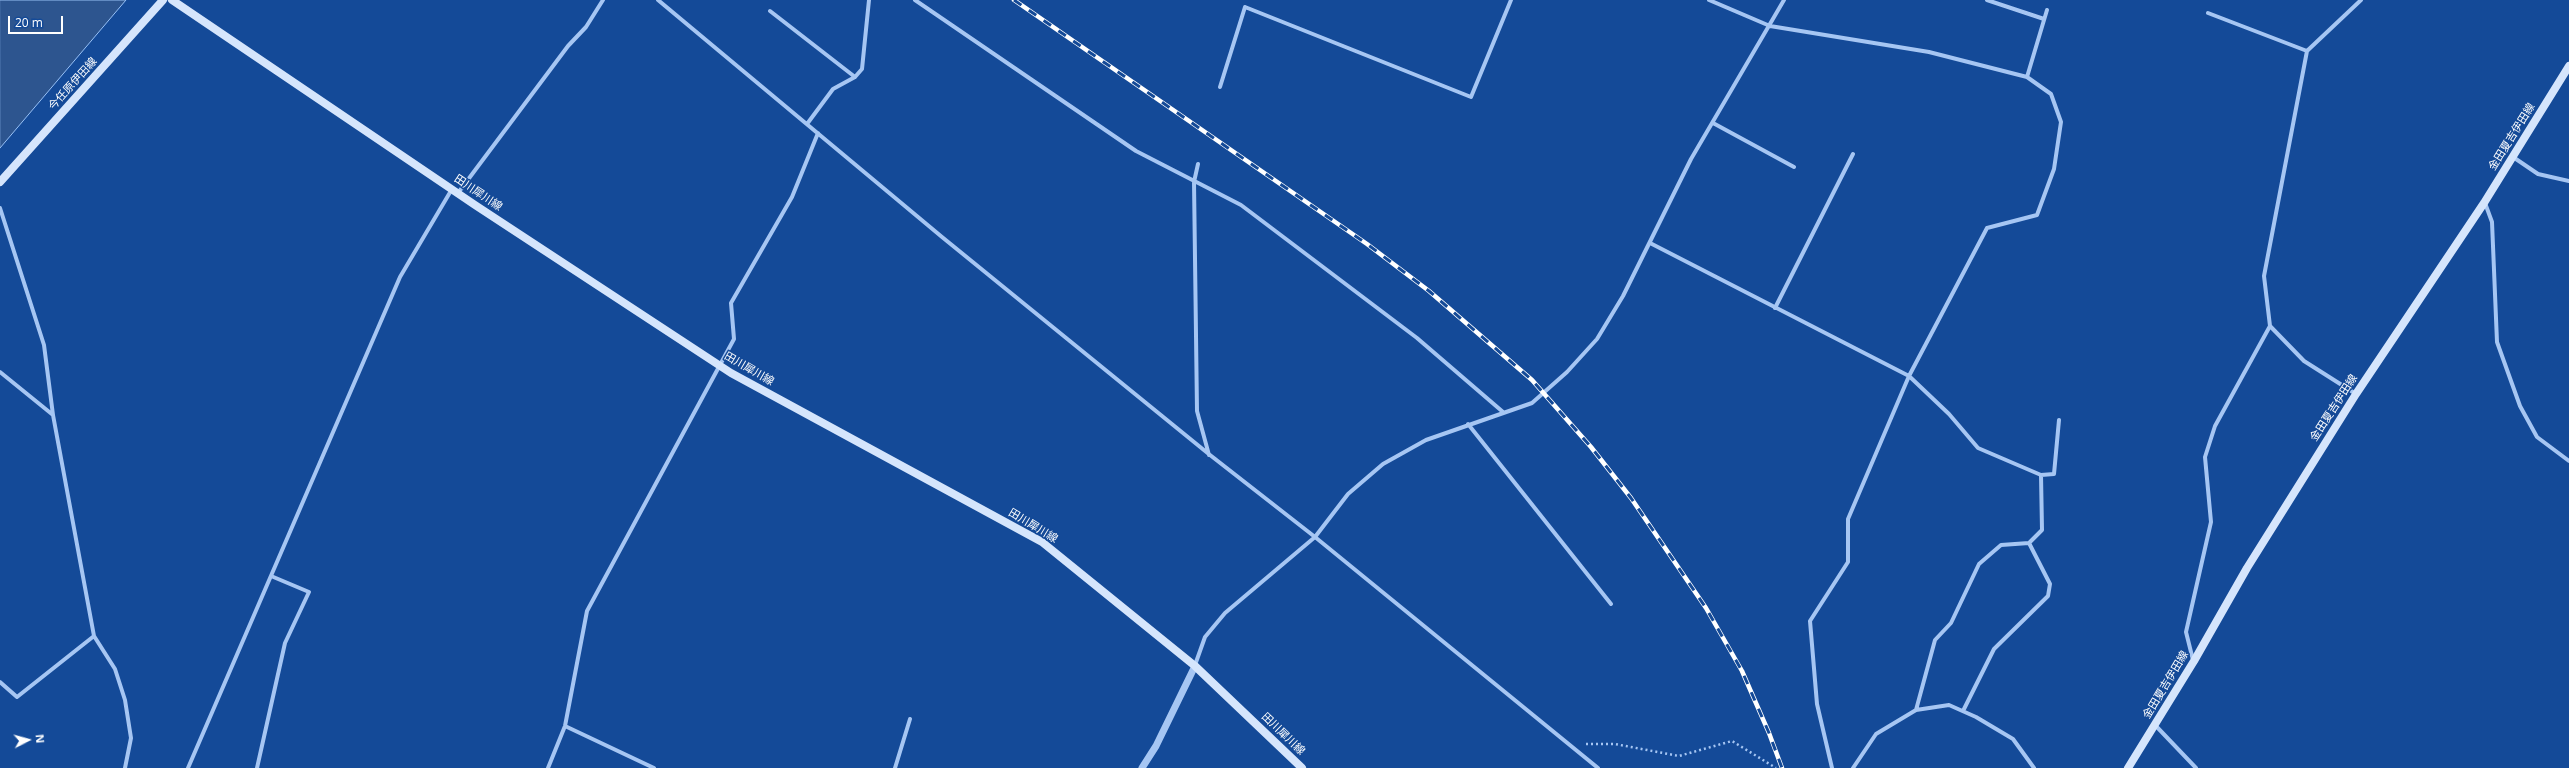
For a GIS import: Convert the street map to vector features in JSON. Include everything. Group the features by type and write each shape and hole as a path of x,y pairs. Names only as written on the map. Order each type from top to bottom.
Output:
{"main road":[{"name":"今任原伊田線","path":"0,182 163,0"},
{"name":"田川犀川線","path":"172,0 455,191 719,365 1042,542 1195,666 1302,768"},
{"name":"金田夏吉伊田線","path":"2128,768 2194,661 2247,568 2356,394 2484,203 2569,66"}],"street":[{"path":"188,768 400,278 455,191 568,46 586,27 603,0"},
{"path":"658,0 1210,455 1316,537 1598,768"},
{"path":"807,124 833,89 855,77 862,69 870,0"},
{"path":"915,0 1136,151 1241,205 1417,338 1503,412"},
{"path":"1220,87 1245,7 1471,97 1511,0"},
{"path":"1709,0 1770,26 1929,52 2027,77 2051,94 2061,122 2054,170 2037,215 1987,228 1909,376 1848,519 1848,562 1810,621 1817,704 1832,768"},
{"path":"1142,768 1156,746 1195,666 1205,637 1225,613 1316,537 1348,494 1384,464 1426,440 1468,424 1532,403 1567,372 1597,339 1623,296 1691,159 1784,0"},
{"path":"1987,0 2044,19"},
{"path":"2194,661 2186,632 2211,522 2205,456 2215,426 2270,326 2264,276 2306,51 2360,0"},
{"path":"2027,77 2047,10"},
{"path":"770,12 855,77"},
{"path":"2208,14 2306,51"},
{"path":"1713,123 1794,167"},
{"path":"548,768 565,726 587,611 734,339 731,303 792,197 818,133"},
{"path":"1775,308 1853,154"},
{"path":"2513,157 2538,174 2569,181"},
{"path":"1198,164 1194,182 1197,411 1210,455"},
{"path":"2484,203 2492,222 2497,342 2520,406 2537,437 2569,461"},
{"path":"0,208 44,345 53,415 94,636 115,669 125,700 131,738 125,768"},
{"path":"1650,243 1909,376 1949,414 1978,448 2041,475 2054,474 2059,420"},
{"path":"2270,326 2304,361 2356,394"},
{"path":"0,372 53,415"},
{"path":"1468,424 1611,604"},
{"path":"1916,710 1935,640 1951,623 1979,564 2001,545 2029,543 2042,530 2041,475"},
{"path":"1963,711 1994,649 2048,596 2050,584 2029,543"},
{"path":"257,768 285,643 309,592 271,576"},
{"path":"0,682 17,697 94,636"},
{"path":"1853,768 1876,734 1916,710 1949,705 1963,711 2013,739 2034,768"},
{"path":"895,768 910,719"},
{"path":"2154,724 2196,768"},
{"path":"565,726 654,768"}],"path":[{"path":"1571,746 1590,743 1615,744 1679,756 1732,741 1776,768"}],"water":[{"path":"0,0 126,0 0,148"}],"railway":[{"path":"1014,0 1367,244 1429,291 1532,380 1591,447 1631,498 1706,608 1742,671 1769,733 1782,768"}]}
